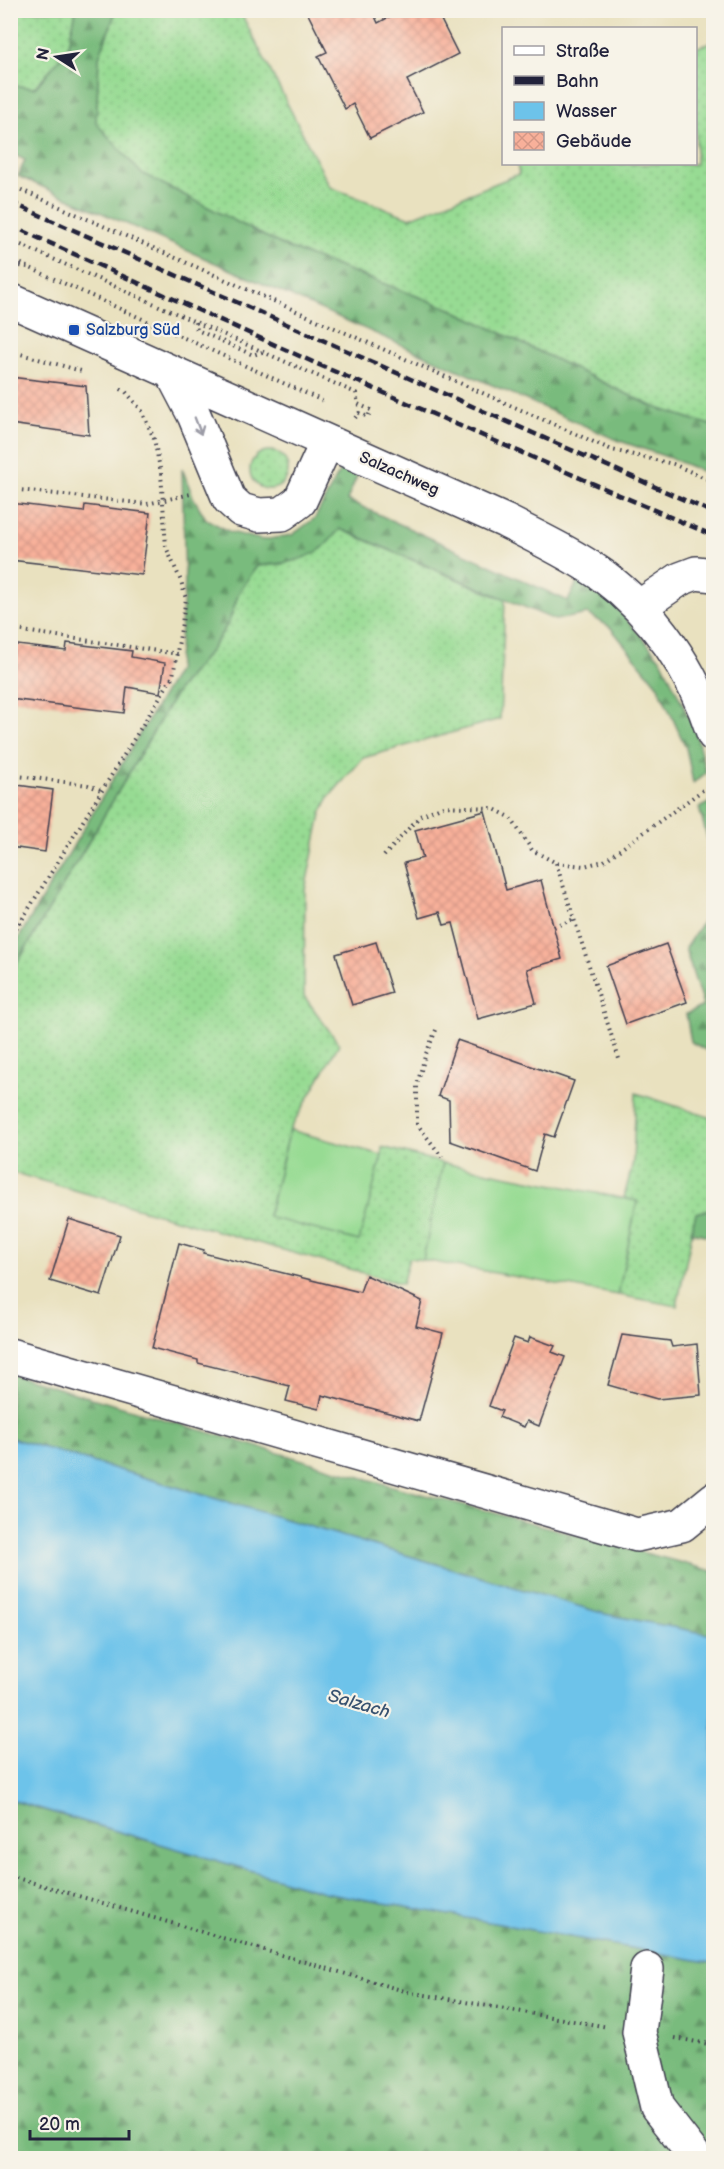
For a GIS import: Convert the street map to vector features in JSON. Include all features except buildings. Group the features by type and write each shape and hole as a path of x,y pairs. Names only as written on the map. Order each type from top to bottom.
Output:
{"street":[{"name":"Salzachweg","path":"10,300 505,521 568,554 603,576 639,608 666,639 691,677 714,735"},
{"path":"172,373 194,415 229,498 241,510 259,515 282,514 300,501 327,442"},
{"path":"639,608 680,579 696,573 714,575"},
{"path":"10,1355 637,1535 682,1526 714,1498"},
{"path":"647,1969 640,2020 657,2108 696,2158"}],"path":[{"path":"10,184 612,450 673,464 714,482"},
{"path":"10,240 356,393 358,404 371,410 368,417 359,413 352,421"},
{"path":"10,259 28,267"},
{"path":"194,321 197,330 253,355 262,352"},
{"path":"218,352 222,341"},
{"path":"10,351 86,373"},
{"path":"10,939 172,676 178,654 186,599 182,580 166,547 164,502 154,439 142,411 126,392 116,387"},
{"path":"10,489 147,504 164,502"},
{"path":"10,629 178,654"},
{"path":"10,775 88,785 101,789"},
{"path":"384,856 420,816 443,806 492,808 510,818 532,850 555,863 584,866 604,861 714,782"},
{"path":"555,863 620,1062"},
{"path":"554,927 574,919"},
{"path":"10,921 20,923"},
{"path":"436,1030 417,1085 417,1124 442,1157"},
{"path":"10,1876 408,1992 640,2020"}],"green space":[{"path":"11,11 76,11 67,50 34,88 11,85"},
{"path":"76,11 116,11 99,57 96,123 141,173 286,247 451,309 654,407 713,426 713,476 673,459 617,440 18,176 25,160 11,153 11,85 35,88 67,50"},
{"path":"116,11 253,11 243,17 330,187 410,218 519,174 517,165 697,165 697,48 713,41 713,426 654,407 451,309 286,247 141,173 96,123 99,57"},
{"path":"269,451 282,457 288,470 282,483 269,489 256,483 250,470 256,457"},
{"path":"342,467 357,476 347,500 568,601 580,577 611,601 662,661 695,730 706,773 693,783 686,748 658,686 610,627 588,614 555,620 340,529 324,547 306,557 290,562 257,566 239,592 229,622 211,650 179,688 11,974 11,951 177,671 185,584 182,468 193,497 206,519 230,532 263,540 292,535 315,518"},
{"path":"340,529 505,600 500,719 363,758 329,797 321,814 305,890 304,996 339,1044 290,1130 268,1216 382,1155 382,1147 443,1163 423,1260 409,1258 402,1284 11,1172 11,974 179,688 211,650 229,622 239,592 257,566 282,564 321,549"},
{"path":"712,801 714,808 713,1054 691,1042 686,1014 703,1006 685,948 711,909 711,851 699,808"},
{"path":"636,1093 709,1117 714,1131 713,1209 696,1213 677,1306 618,1295 637,1201 624,1198 633,1162"},
{"path":"290,1130 382,1155 359,1241 268,1217"},
{"path":"443,1163 637,1201 618,1295 423,1260"},
{"path":"713,1209 713,1237 691,1232 696,1213"},
{"path":"10,1374 388,1485 713,1571 713,1635 605,1614 11,1438"},
{"path":"10,1800 324,1892 713,1963 713,2158 11,2158"}],"water":[{"name":"Salzach","path":"11,1438 605,1614 713,1635 713,1963 324,1892 11,1800"}],"railway":[{"path":"10,202 714,513"},
{"path":"10,225 315,363 714,536"}],"place":[{"name":"Salzburg Süd","path":"74,330"}]}
